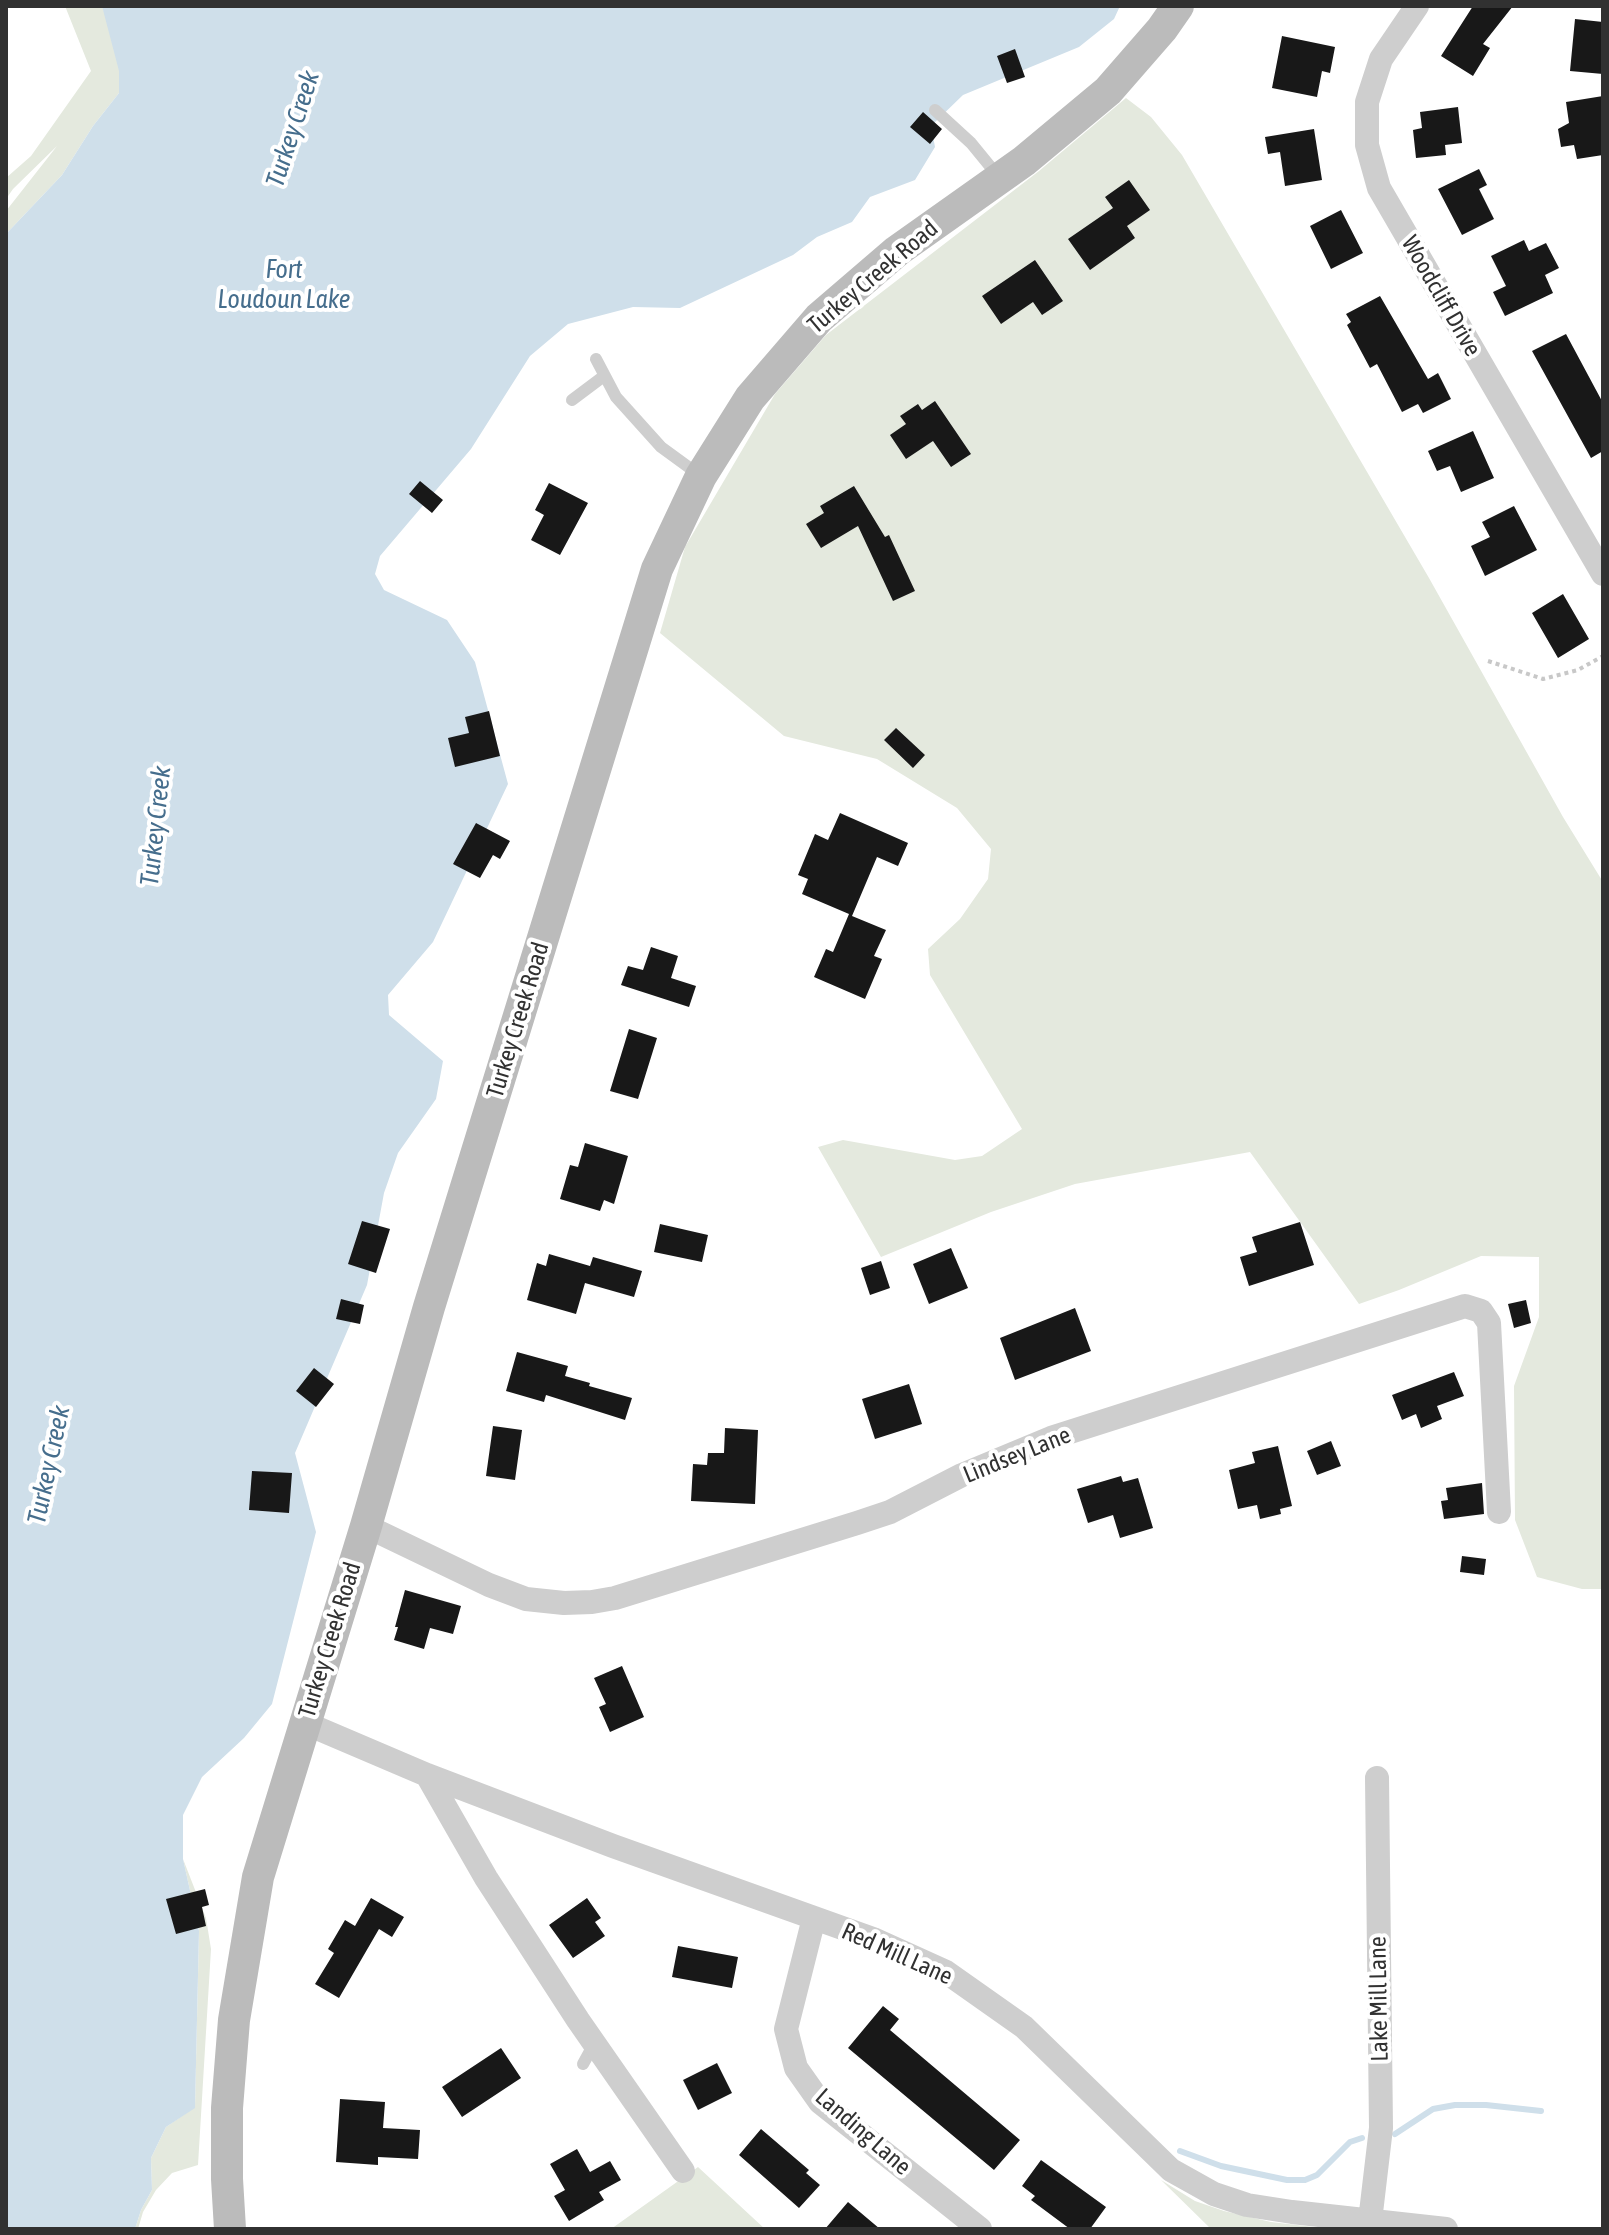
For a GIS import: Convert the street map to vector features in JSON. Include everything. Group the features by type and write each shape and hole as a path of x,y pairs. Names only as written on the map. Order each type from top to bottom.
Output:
{"street":[{"name":"Turkey Creek Road","path":"230,2229 227,2108 234,2020 258,1877 366,1526 432,1296 657,569 701,476 750,398 819,318 897,251 1000,178 1108,91 1178,6"},
{"name":"Woodcliff Drive","path":"1417,6 1381,59 1367,102 1367,145 1379,188 1603,574"},
{"name":"Lindsey Lane","path":"366,1526 489,1585 526,1599 564,1603 615,1598 890,1512 962,1475 1051,1438 1465,1306 1481,1311 1489,1323 1499,1512"},
{"name":"Red Mill Lane","path":"305,1723 427,1775 613,1846 873,1939 946,1972 1024,2027 1171,2170 1214,2194 1247,2205 1446,2229"},
{"path":"427,1775 588,2054 683,2171"},
{"name":"Lake Mill Lane","path":"1370,2221 1381,2128 1377,1778"},
{"name":"Landing Lane","path":"814,1918 786,2029 796,2068 820,2102 980,2229"}],"lane":[{"path":"935,110 971,143 1000,178"},
{"path":"596,359 616,397 661,447 701,476"},
{"path":"572,400 604,376"}],"path":[{"path":"1488,661 1543,679 1578,670 1603,656"}],"shaded area":[{"path":"65,6 102,6 127,75 119,93 93,126 62,175 6,234 6,211 57,146 6,199 6,178 31,156 91,71"},
{"path":"1126,98 1151,117 1182,155 1603,882 1603,1589 1582,1589 1537,1577 1515,1520 1514,1386 1539,1317 1539,1257 1481,1256 1359,1304 1250,1152 1075,1184 991,1212 881,1257 818,1147 843,1140 955,1160 982,1156 1022,1129 930,975 928,949 960,919 988,879 991,849 957,808 877,759 784,736 660,633 685,547 775,394 826,335 1039,171"},
{"path":"183,1859 206,1918 211,1949 198,2165 172,2173 156,2190 143,2212 138,2229 135,2229 152,2190 151,2158 166,2127 195,2107 199,1931"},
{"path":"698,2167 765,2229 611,2229"},
{"path":"1161,2180 1195,2201 1224,2211 1271,2222 1331,2229 1211,2229"}],"water":[{"name":"Fort Loudoun Lake","path":"102,6 1120,6 1114,19 1079,47 963,95 931,126 935,147 915,180 870,197 852,222 817,237 793,255 680,308 633,307 568,324 530,356 471,449 380,556 375,574 384,590 447,620 475,662 508,784 433,942 388,995 389,1015 443,1061 436,1099 398,1153 384,1193 367,1285 295,1453 316,1532 272,1704 244,1738 202,1777 183,1815 183,1859 199,1931 195,2108 166,2127 151,2158 152,2190 135,2229 6,2229 6,234 62,175 93,126 119,93 119,71"}],"building":[{"path":"1473,6 1513,6 1483,44 1490,48 1473,76 1441,56"},
{"path":"1575,19 1603,22 1603,74 1570,71"},
{"path":"1282,36 1335,47 1330,73 1322,71 1317,97 1272,88"},
{"path":"1015,49 1025,77 1007,83 997,56"},
{"path":"1603,96 1603,155 1577,159 1574,145 1561,147 1558,129 1569,123 1566,102"},
{"path":"1458,107 1462,143 1445,145 1446,155 1416,158 1413,130 1422,128 1420,112"},
{"path":"923,112 942,129 930,144 910,127"},
{"path":"1314,129 1322,180 1285,186 1280,152 1268,154 1265,137"},
{"path":"1479,169 1487,185 1479,189 1494,219 1462,235 1438,189"},
{"path":"1129,180 1150,210 1127,226 1135,238 1090,270 1068,239 1113,208 1105,197"},
{"path":"1341,210 1363,253 1331,269 1310,226"},
{"path":"1524,240 1529,251 1546,243 1559,268 1545,275 1553,293 1505,316 1493,292 1506,286 1491,256"},
{"path":"1035,260 1063,301 1042,315 1033,302 1001,324 982,296"},
{"path":"1380,296 1428,379 1438,373 1451,399 1423,413 1418,404 1402,412 1377,364 1370,368 1347,325 1351,322 1346,314"},
{"path":"1566,334 1603,403 1603,451 1591,458 1532,351"},
{"path":"935,401 971,454 951,467 933,441 906,459 890,435 906,424 900,416 918,404 922,410"},
{"path":"1473,431 1494,478 1461,492 1450,466 1437,471 1428,451"},
{"path":"420,481 443,500 432,513 409,494"},
{"path":"549,483 588,503 560,555 531,540 544,515 535,510"},
{"path":"854,486 885,537 889,535 915,591 893,601 858,526 821,548 806,524 824,513 820,506"},
{"path":"1514,506 1537,550 1485,576 1471,546 1490,537 1482,522"},
{"path":"1563,594 1589,639 1558,658 1532,613"},
{"path":"489,711 500,756 455,767 448,738 469,733 465,717"},
{"path":"896,728 925,755 913,768 884,740"},
{"path":"840,813 908,843 898,866 877,857 852,916 886,930 874,956 882,959 865,999 814,977 826,949 833,952 849,914 802,894 808,879 798,875 815,834 828,840"},
{"path":"476,823 510,841 500,859 493,855 480,878 453,864"},
{"path":"651,947 678,956 671,978 696,986 689,1007 621,985 628,966 643,970"},
{"path":"629,1029 657,1038 638,1099 610,1091"},
{"path":"585,1143 628,1156 614,1204 604,1200 600,1211 560,1199 570,1165 578,1167"},
{"path":"362,1221 390,1229 376,1273 348,1264"},
{"path":"1300,1222 1314,1265 1249,1286 1240,1257 1257,1252 1252,1237"},
{"path":"660,1224 708,1235 702,1262 654,1252"},
{"path":"951,1248 968,1288 929,1304 913,1264"},
{"path":"549,1254 590,1266 593,1257 642,1271 634,1297 585,1283 576,1314 527,1300 537,1263 546,1266"},
{"path":"881,1261 890,1288 870,1295 861,1268"},
{"path":"341,1299 364,1305 360,1324 336,1319"},
{"path":"1526,1300 1531,1323 1514,1328 1508,1304"},
{"path":"1075,1308 1091,1351 1015,1380 1000,1338"},
{"path":"517,1352 568,1366 565,1376 632,1398 625,1420 546,1395 544,1402 506,1391"},
{"path":"314,1368 334,1384 316,1407 296,1391"},
{"path":"1454,1372 1464,1396 1437,1406 1442,1419 1421,1428 1416,1414 1402,1420 1392,1395"},
{"path":"909,1384 922,1424 875,1439 862,1399"},
{"path":"493,1426 522,1430 515,1480 486,1476"},
{"path":"725,1428 758,1430 755,1504 691,1501 693,1464 707,1465 708,1453 724,1453"},
{"path":"1331,1441 1341,1466 1317,1475 1307,1451"},
{"path":"1278,1446 1292,1506 1280,1509 1281,1514 1260,1519 1257,1505 1238,1509 1229,1470 1255,1463 1252,1452"},
{"path":"252,1471 292,1473 289,1513 249,1510"},
{"path":"1121,1476 1123,1482 1138,1478 1153,1528 1120,1538 1113,1515 1088,1523 1077,1489"},
{"path":"1482,1483 1484,1514 1444,1519 1441,1501 1448,1500 1446,1488"},
{"path":"1462,1556 1486,1559 1484,1575 1460,1572"},
{"path":"405,1590 461,1606 453,1634 430,1628 424,1649 394,1640"},
{"path":"622,1666 644,1717 610,1732 599,1707 606,1704 594,1678"},
{"path":"205,1889 209,1905 202,1907 206,1926 176,1934 166,1899"},
{"path":"371,1898 404,1917 392,1937 379,1929 339,1998 315,1984 334,1953 328,1949 345,1920 355,1926"},
{"path":"587,1898 601,1918 595,1922 605,1936 573,1958 549,1925"},
{"path":"678,1946 738,1957 732,1988 672,1977"},
{"path":"883,2006 899,2019 890,2030 1020,2140 994,2170 848,2048"},
{"path":"501,2048 521,2078 462,2117 442,2087"},
{"path":"717,2063 732,2093 698,2110 683,2080"},
{"path":"340,2099 385,2102 383,2128 420,2130 418,2159 378,2157 378,2165 336,2162"},
{"path":"761,2129 809,2170 806,2173 820,2185 799,2208 739,2155"},
{"path":"577,2149 590,2172 610,2161 621,2180 599,2192 604,2200 569,2221 554,2196 565,2190 550,2164"},
{"path":"1041,2160 1106,2207 1090,2229 1070,2229 1031,2200 1035,2196 1022,2186"},
{"path":"848,2202 880,2229 825,2229"}],"waterway":[{"path":"1395,2134 1433,2109 1455,2105 1541,2111"},
{"path":"1180,2151 1221,2166 1287,2180 1305,2180 1317,2175 1350,2142 1362,2138"}],"water label":[{"name":"Turkey Creek","path":"293,129"},
{"name":"Turkey Creek","path":"156,826"},
{"name":"Turkey Creek","path":"49,1465"}]}
